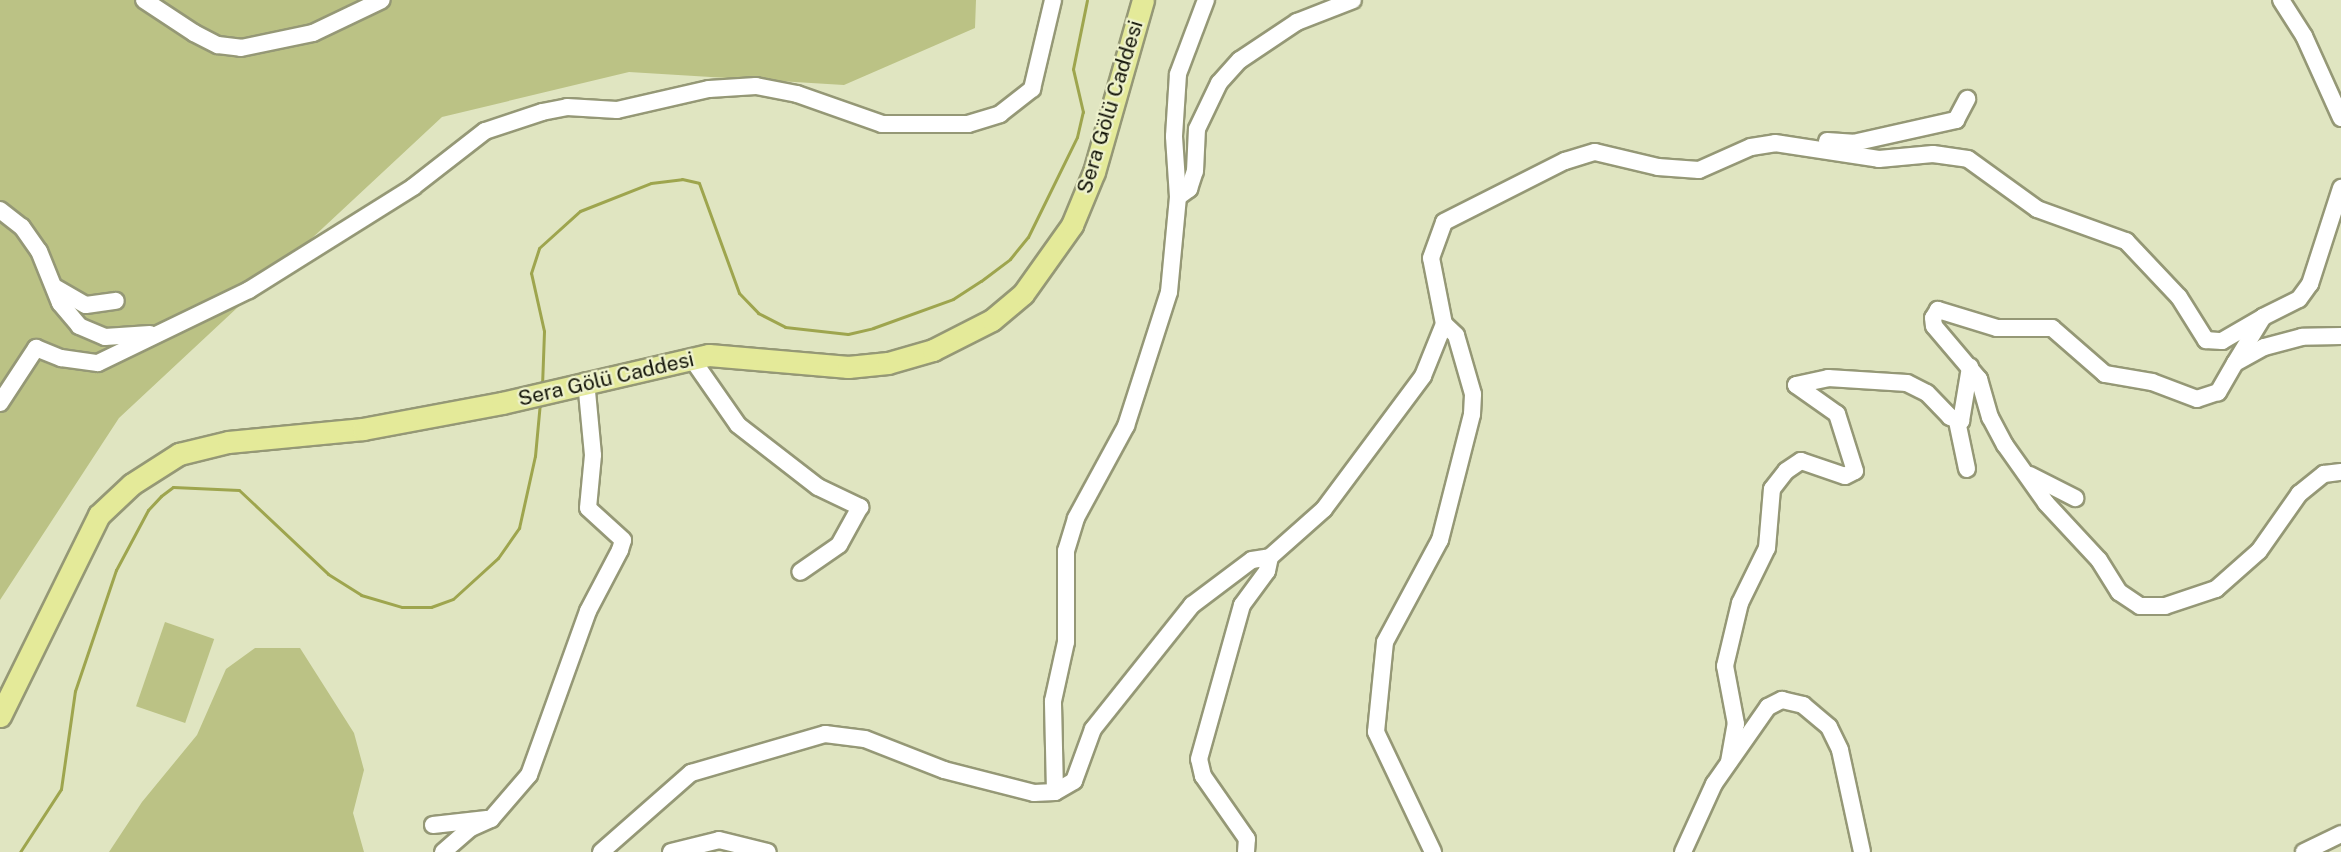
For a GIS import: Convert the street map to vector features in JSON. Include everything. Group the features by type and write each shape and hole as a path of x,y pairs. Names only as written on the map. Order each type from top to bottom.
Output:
{"main road":[{"name":"Sera Gölü Caddesi","path":"0,716 99,515 132,484 179,454 228,441 363,429 502,403 552,388 709,355 848,367 888,363 933,350 992,320 1023,294 1071,225 1094,172 1143,0"}],"street":[{"path":"144,0 194,33 218,45 241,48 313,33 382,0"},
{"path":"0,403 36,348 61,358 98,363 249,290 346,232 485,131 542,112 567,107 617,110 709,89 756,86 797,94 882,124 968,124 1000,114 1032,89 1053,0"},
{"path":"1055,792 1053,701 1066,642 1066,551 1076,518 1126,426 1169,292 1178,197 1174,136 1178,74 1194,25 1206,0"},
{"path":"1194,25 1218,0"},
{"path":"1178,197 1189,189 1195,171 1197,129 1205,105 1226,75 1240,60 1297,22 1353,0"},
{"path":"2281,0 2304,36 2341,118"},
{"path":"601,852 691,773 825,734 865,739 945,770 1034,793 1055,792 1074,782 1093,729 1192,605 1252,560 1270,557 1324,509 1423,376 1444,324 1431,258 1444,222 1459,212 1565,161 1596,152 1680,171 1715,165 1763,139 1853,143 1956,120 1967,99"},
{"path":"1751,147 1775,143 1879,159 1933,154 1968,159 2037,209 2126,241 2179,297 2206,340 2222,341 2299,299 2310,284 2341,188"},
{"path":"0,210 22,227 39,250 56,287 60,303 79,326 105,337 160,333"},
{"path":"56,287 86,305 116,301"},
{"path":"2263,317 2218,392 2197,399 2151,382 2104,374 2052,328 1997,328 1938,310 1934,326 1979,379 1990,417 2046,503 2099,560 2119,592 2140,606 2156,606 2217,589 2259,551 2306,488 2324,474 2341,472"},
{"path":"1433,852 1376,732 1385,642 1440,540 1472,414 1473,394 1456,335 1444,324"},
{"path":"2235,363 2264,347 2302,337 2341,336"},
{"path":"692,359 738,425 818,487 861,507 839,545 800,572"},
{"path":"1957,421 1964,418 1970,367"},
{"path":"1729,762 1736,724 1725,666 1740,603 1767,549 1772,489 1801,461 1845,477 1855,471 1837,414 1796,385 1828,378 1907,383 1927,393 1957,421 1967,469"},
{"path":"443,852 471,828 490,819 529,775 588,611 623,540 588,508 593,455 586,381"},
{"path":"2025,471 2075,498"},
{"path":"1246,852 1247,839 1203,776 1199,759 1242,605 1267,571 1270,557"},
{"path":"1683,852 1714,784 1768,706 1782,700 1803,705 1828,727 1840,750 1862,852"},
{"path":"434,825 490,819"},
{"path":"2304,852 2341,834"},
{"path":"671,852 719,840 768,852"}],"green space":[{"path":"0,0 976,0 975,28 844,85 629,72 442,117 119,418 0,600"},
{"path":"165,622 214,639 185,723 136,706"},
{"path":"255,648 300,648 354,733 364,770 353,813 364,852 109,852 142,802 197,735 226,669"}],"waterway":[{"path":"542,386 544,331 531,273 539,248 580,211 651,183 682,179 699,183 739,293 758,313 785,327 848,334 873,328 953,299 981,281 1010,259 1028,237 1077,137 1083,112 1073,69 1087,0"},
{"path":"20,852 61,789 75,691 116,570 148,510 161,496 173,487 239,490 328,574 361,595 402,607 431,607 453,599 498,558 519,528 535,456 540,402"}]}
